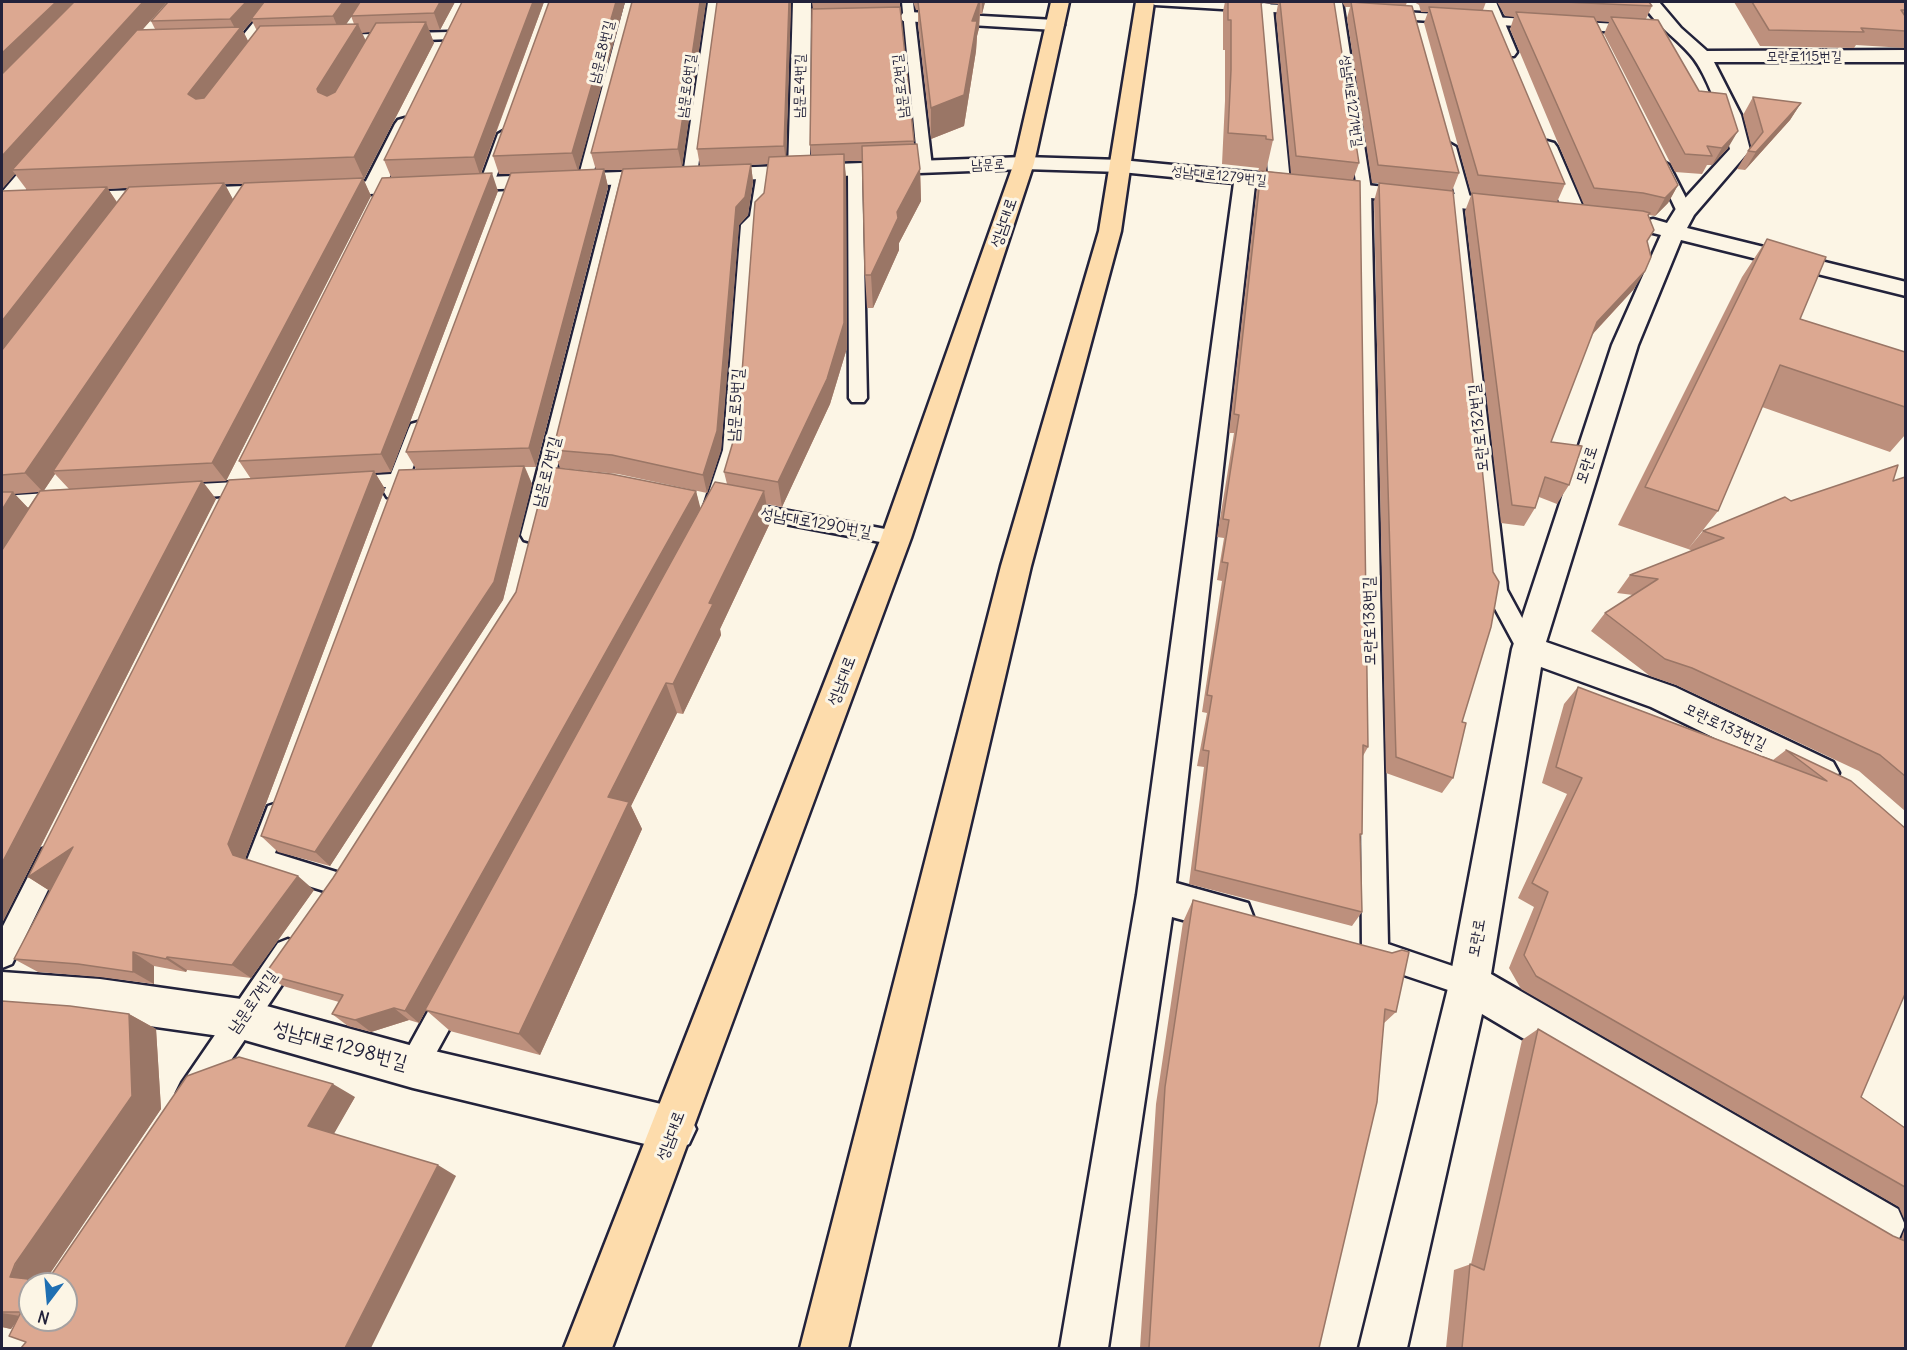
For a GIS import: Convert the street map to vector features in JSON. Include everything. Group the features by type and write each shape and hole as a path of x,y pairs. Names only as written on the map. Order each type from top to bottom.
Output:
{"main road":[{"path":"824,1348 1016,566 1110,231 1145,2"},
{"name":"성남대로","path":"588,1348 674,1129 896,538 1024,163 1057,13"}],"street":[{"path":"1487,2 1513,64"},
{"name":"모란로","path":"1383,1348 1469,984 1528,649 1625,345 1679,222 1740,150 1731,115 1702,57 1675,32 1650,2"},
{"path":"1263,5 1279,182"},
{"path":"904,12 1057,13"},
{"name":"남문로4번길","path":"799,171 805,14"},
{"path":"439,56 453,27"},
{"name":"모란로115번길","path":"1702,57 1905,56"},
{"path":"378,194 414,106"},
{"path":"1540,129 1575,214"},
{"path":"3,203 65,132"},
{"name":"남문로","path":"3,203 250,192 378,194 487,183 1024,163 1121,166"},
{"name":"성남대로1279번길","path":"1121,166 1531,209"},
{"path":"1084,1348 1156,895 1245,178"},
{"path":"1553,212 1598,217"},
{"path":"1633,220 1679,222 1905,288"},
{"name":"모란로133번길","path":"1528,649 1663,697 1845,783"},
{"path":"1156,895 1271,926"},
{"path":"1469,984 1882,1225"},
{"name":"성남대로1298번길","path":"2,992 100,999 241,1019 413,1066 674,1129"}],"lane":[{"path":"266,41 238,42 276,2"},
{"name":"남문로8번길","path":"585,179 631,2"},
{"name":"남문로6번길","path":"690,175 714,2"},
{"name":"성남대로1271번길","path":"1155,2 1263,5 1333,10 1364,190"},
{"path":"1409,2 1416,22"},
{"name":"남문로2번길","path":"904,12 925,167"},
{"path":"1371,14 1416,22 1496,21 1595,32 1675,32"},
{"path":"322,40 347,34 376,43 453,27"},
{"path":"487,183 510,119"},
{"path":"1445,132 1459,200"},
{"path":"1654,148 1679,222"},
{"path":"855,170 858,398"},
{"name":"남문로5번길","path":"705,525 716,504 732,450 749,225 757,217 764,173"},
{"name":"남문로7번길","path":"526,556 620,178"},
{"path":"502,204 511,182"},
{"name":"모란로138번길","path":"1364,190 1358,949 1469,984"},
{"path":"237,212 250,192"},
{"path":"123,215 137,196"},
{"name":"모란로132번길","path":"1459,200 1496,590 1528,649"},
{"path":"387,513 424,414"},
{"path":"225,510 246,468"},
{"path":"329,483 444,478"},
{"path":"38,519 63,480"},
{"path":"166,493 271,487"},
{"path":"2,503 84,497"},
{"name":"성남대로1290번길","path":"694,500 896,538"},
{"path":"285,793 260,861 337,883"},
{"path":"2,956 60,839"},
{"path":"323,902 350,863"},
{"name":"남문로7번길","path":"182,1107 303,932"},
{"path":"413,1066 464,973"}],"building":[{"path":"2,2 56,2 2,53"},
{"path":"74,2 143,2 2,156 2,74"},
{"path":"168,2 246,2 230,19 151,21"},
{"path":"264,2 343,2 333,16 251,19"},
{"path":"360,2 440,2 434,13 351,16"},
{"path":"462,2 533,2 474,157 384,160"},
{"path":"549,2 616,2 572,153 493,156"},
{"path":"632,2 700,2 678,149 591,153"},
{"path":"717,2 789,2 784,146 697,149"},
{"path":"918,2 979,2 972,21 977,21 964,95 931,108"},
{"path":"1228,2 1261,2 1273,140 1266,139 1266,136 1228,133 1231,20 1228,20"},
{"path":"1280,2 1334,2 1359,163 1296,156"},
{"path":"1351,2 1412,6 1459,173 1378,165"},
{"path":"1564,2 1649,2 1652,6"},
{"path":"1752,2 1905,2 1905,10 1901,10 1905,16 1905,31 1861,28 1864,32 1769,30"},
{"path":"900,7 914,141 810,145 812,9"},
{"path":"1429,7 1492,11 1565,184 1478,175"},
{"path":"1516,12 1594,17 1678,185 1665,198 1643,193 1594,188"},
{"path":"1611,17 1658,20 1699,91 1726,94 1738,131 1722,148 1707,146 1712,156 1685,154"},
{"path":"426,22 354,157 12,170 137,30 241,27 188,94 196,99 204,98 260,26 358,24 317,89 318,92 327,96 335,92 376,23"},
{"path":"1753,97 1801,103 1756,152 1748,151 1763,132"},
{"path":"917,144 920,169 897,212 898,218 871,275 865,275 862,146"},
{"path":"844,154 844,323 827,379 778,482 724,472 738,425 755,202 764,193 769,157"},
{"path":"751,164 745,197 736,207 717,431 703,475 612,455 553,450 623,169"},
{"path":"604,169 529,448 406,452 511,173"},
{"path":"1261,171 1360,181 1368,747 1363,745 1362,834 1360,834 1362,912 1195,870 1209,751 1203,750 1212,696 1207,695 1228,563 1222,562 1229,520 1223,519 1239,415 1234,414"},
{"path":"492,173 381,454 239,461 382,178"},
{"path":"363,178 212,463 53,471 244,183"},
{"path":"224,183 25,473 2,475 2,350 129,187"},
{"path":"1379,183 1453,191 1493,572 1499,582 1491,627 1462,722 1466,723 1453,778 1396,757"},
{"path":"107,187 2,321 2,191"},
{"path":"1472,193 1643,211 1650,213 1648,215 1654,230 1647,241 1651,257 1645,271 1597,322 1551,442 1582,446 1569,485 1545,477 1535,508 1512,505"},
{"path":"1767,239 1826,257 1800,319 1905,352 1905,407 1780,365 1718,511 1645,487"},
{"path":"1898,465 1893,481 1905,477 1905,776 1880,755 1692,668 1665,659 1605,613 1658,579 1630,575 1724,538 1703,531 1785,497 1791,501"},
{"path":"524,466 494,582 315,852 261,836 399,470"},
{"path":"548,467 611,474 696,491 405,1011 394,1008 355,1020 332,1014 343,995 265,974 333,878 516,592"},
{"path":"374,471 228,844 233,855 298,876 232,965 167,957 166,959 133,952 133,972 78,964 14,959 73,847 28,877 229,480"},
{"path":"202,481 2,863 2,550 40,491"},
{"path":"715,482 764,491 709,603 713,604 673,684 666,683 608,797 629,802 519,1034 425,1010"},
{"path":"2,492 13,492 2,510"},
{"path":"1578,687 1827,781 1786,750 1851,781 1905,828 1905,994 1861,1097 1905,1128 1905,1187 1536,976 1524,955 1548,892 1532,883 1582,778 1556,767"},
{"path":"1193,900 1392,953 1402,950 1409,952 1396,1012 1385,1009 1377,1102 1319,1348 1149,1348 1165,1087"},
{"path":"2,1001 70,1006 129,1014 132,1096 15,1264 10,1277 18,1278 18,1312 2,1312"},
{"path":"1538,1029 1905,1241 1905,1348 1462,1348 1470,1264 1484,1270"},
{"path":"239,1057 333,1084 308,1126 438,1165 345,1348 21,1348 26,1342 9,1336 18,1318 18,1332 78,1332 78,1272 53,1272 187,1076"}]}
